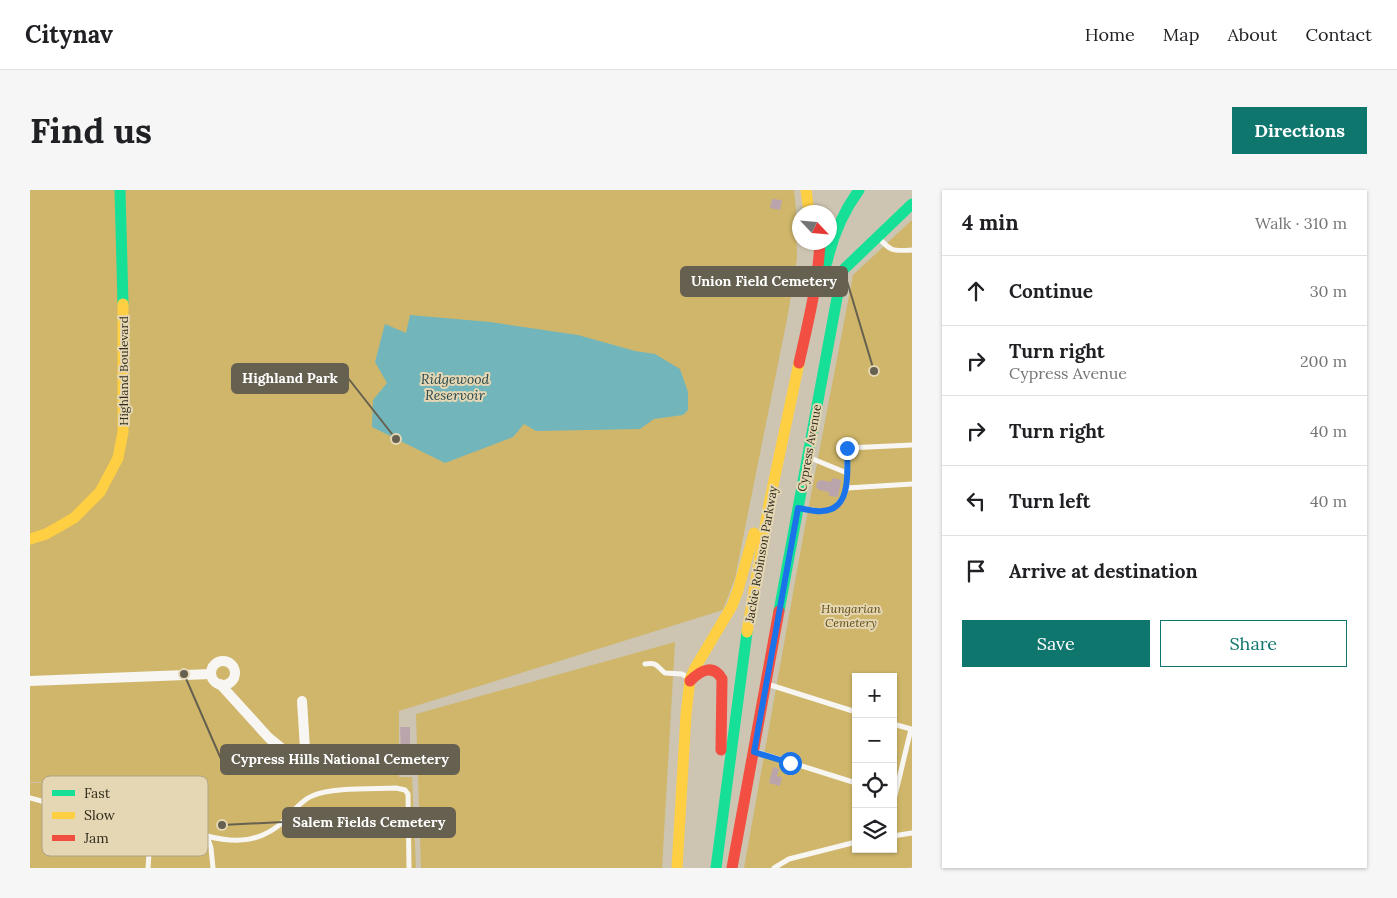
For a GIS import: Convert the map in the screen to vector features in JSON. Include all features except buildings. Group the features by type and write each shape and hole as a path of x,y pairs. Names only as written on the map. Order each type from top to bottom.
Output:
{"main road":[{"name":"Highland Boulevard","path":"30,539 46,534 74,518 100,492 118,458 123,432 123,310 120,190"},
{"path":"806,190 808,205"},
{"path":"817,190 819,205"},
{"path":"804,339 821,290 836,228 843,214 860,190"},
{"name":"Cypress Avenue","path":"732,868 842,271 912,204"},
{"name":"Jackie Robinson Parkway","path":"707,868 737,636 770,454 805,287 809,250"},
{"name":"Jackie Robinson Parkway","path":"716,868 734,720 764,534 816,280 819,250"},
{"path":"677,868 686,715 690,681 695,668 732,606 756,526"},
{"path":"690,681 699,672 706,670 716,672 722,678 721,750"}],"street":[{"path":"220,684 228,684 233,678 234,671 231,664 227,662 220,662 214,666 211,674 214,680 220,684 269,738 296,760 298,765 303,769 316,770 320,764 308,754 306,749 302,701"},
{"path":"30,681 211,674"}],"lane":[{"path":"878,237 885,246 895,251 912,250"},
{"path":"798,508 822,512 835,507 842,499 847,488 847,448 912,445"},
{"path":"808,457 847,473"},
{"path":"847,488 912,484"},
{"path":"645,664 657,664 665,673 682,674 690,681"},
{"path":"766,684 852,711"},
{"path":"897,725 911,729 897,783"},
{"path":"754,752 852,782"},
{"path":"208,836 236,841 253,839 270,832 310,796 324,792 396,788 404,790 408,794 409,868"},
{"path":"30,798 42,801"},
{"path":"897,835 912,833"},
{"path":"208,838 212,848 213,868"},
{"path":"774,868 789,858 852,843"}],"green space":[{"path":"30,190 794,190 796,205 792,205 792,250 797,250 797,258 788,314 735,578 723,610 399,711 399,777 412,777 416,868 30,868 30,783 42,783 42,856 208,856 208,776 42,776 42,782 30,782"},
{"name":"Hungarian Cemetery","path":"912,220 912,867 744,868 805,526 853,275"},
{"path":"675,642 662,868 421,868 416,714"}],"water":[{"name":"Ridgewood Reservoir","path":"410,315 490,322 578,335 635,351 655,354 680,369 688,392 688,410 683,415 654,419 640,429 536,431 524,424 513,437 445,463 372,427 373,400 387,383 375,362 385,324 406,333"}],"traffic: fast":[{"path":"120,190 123,304"},
{"path":"827,262 839,224 859,190"},
{"path":"779,611 842,271 912,204"},
{"path":"716,868 747,632"}],"traffic: slow":[{"path":"806,190 808,205"},
{"path":"30,539 46,534 74,518 100,492 118,458 123,432 123,304"},
{"path":"747,632 769,504 799,363"},
{"path":"677,868 686,715 690,679 732,606 754,533"}],"traffic: jam":[{"path":"799,363 815,288 819,250"},
{"path":"732,868 779,611"},
{"path":"690,681 706,670 715,671 722,679 721,750"}],"place":[{"name":"Union Field Cemetery","path":"874,371"},
{"name":"Highland Park","path":"396,439"},
{"name":"Cypress Hills National Cemetery","path":"184,674"},
{"name":"Salem Fields Cemetery","path":"222,825"}],"route":[{"path":"790,763 754,752 766,684 798,508 822,512 835,507 842,499 847,488 847,448"}]}
